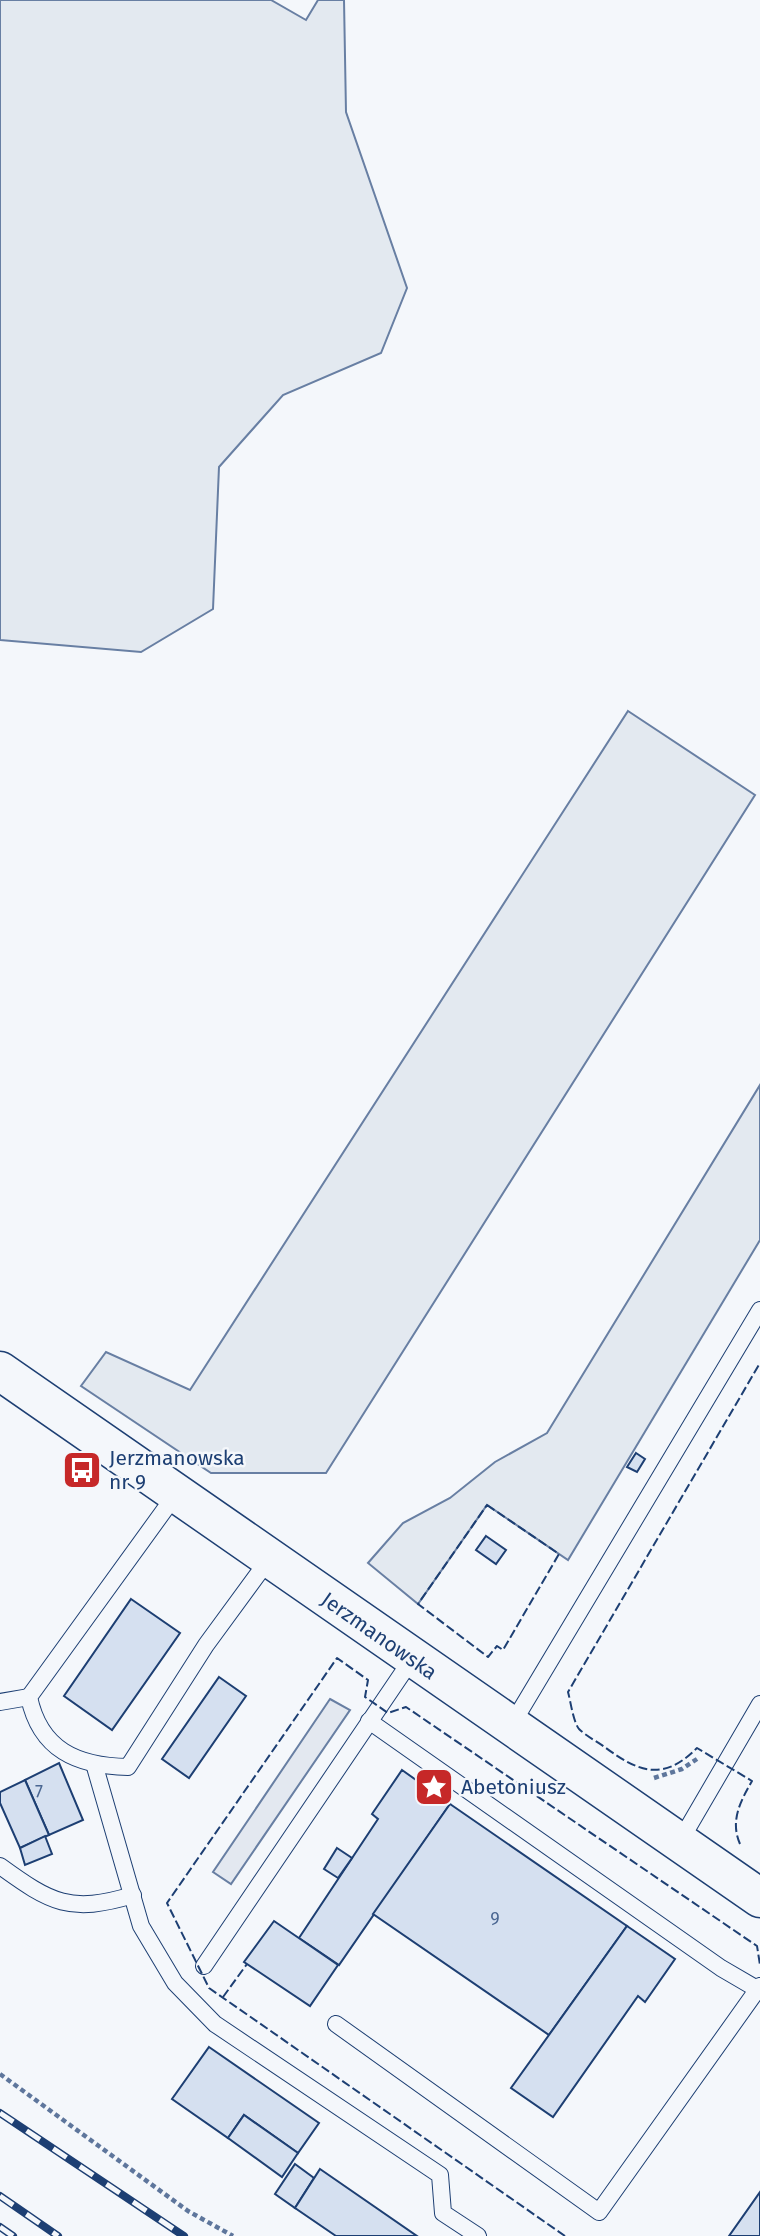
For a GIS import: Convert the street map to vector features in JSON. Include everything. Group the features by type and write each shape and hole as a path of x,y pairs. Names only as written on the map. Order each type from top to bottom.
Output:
{"street":[{"name":"Jerzmanowska","path":"0,1371 760,1898"}],"lane":[{"path":"511,1726 760,1310"},
{"path":"0,1702 29,1697 176,1494"},
{"path":"29,1697 34,1723 60,1750 95,1767 128,1768 206,1646 269,1559"},
{"path":"204,1966 412,1659"},
{"path":"680,1843 760,1704"},
{"path":"336,2024 599,2212 758,1988 710,1960 369,1721"},
{"path":"95,1767 141,1926 175,1983 215,2024 440,2175 443,2213 478,2236"},
{"path":"0,1866 31,1889 61,1902 98,1905 133,1895"}],"path":[{"path":"0,2074 188,2211 233,2236"}],"shaded area":[{"path":"0,0 271,0 306,20 318,0 344,0 346,112 407,288 381,353 283,395 219,467 213,609 141,652 0,640"},
{"path":"628,711 755,795 326,1473 211,1473 81,1386 106,1352 190,1390"},
{"path":"760,1085 760,1240 568,1560 487,1505 418,1604 368,1563 403,1523 450,1498 495,1462 547,1433"},
{"path":"330,1699 350,1710 231,1884 213,1872"}],"building":[{"path":"636,1453 645,1459 637,1472 627,1467"},
{"path":"486,1536 506,1550 496,1564 476,1550"},
{"path":"131,1599 180,1633 112,1730 64,1696"},
{"path":"219,1677 246,1696 189,1778 162,1759"},
{"path":"59,1763 83,1820 49,1835 25,1780"},
{"path":"402,1770 450,1804 339,1965 299,1938 378,1819 372,1814"},
{"path":"25,1780 49,1835 20,1848 0,1803 0,1792"},
{"path":"450,1804 627,1926 549,2035 373,1914"},
{"path":"45,1836 52,1854 25,1865 20,1848"},
{"path":"337,1848 352,1858 338,1878 324,1869"},
{"path":"274,1921 338,1965 310,2006 244,1962"},
{"path":"627,1926 675,1959 645,2002 638,1996 553,2117 511,2088"},
{"path":"209,2047 319,2123 298,2153 244,2115 228,2138 172,2099"},
{"path":"244,2115 298,2153 282,2177 228,2138"},
{"path":"295,2164 314,2178 295,2208 275,2194"},
{"path":"320,2169 417,2236 336,2236 295,2208"},
{"path":"760,2192 760,2236 729,2236"}],"railway":[{"path":"0,2113 184,2236"},
{"path":"0,2196 58,2236"},
{"path":"0,2227 13,2236"}],"fence":[{"path":"740,1844 736,1819 740,1804 752,1781 697,1748 674,1765 663,1769 652,1770 630,1763 579,1729 568,1692 760,1363"},
{"path":"487,1505 559,1554 503,1650 497,1646 488,1657 418,1604 487,1505"},
{"path":"565,2236 209,1988 167,1903 337,1658 368,1680 365,1697 388,1713 406,1707 757,1946 760,1965"},
{"path":"223,1997 247,1964"}],"place":[{"name":"Jerzmanowska nr 9","path":"82,1470"},
{"name":"Abetoniusz","path":"434,1787"}]}
